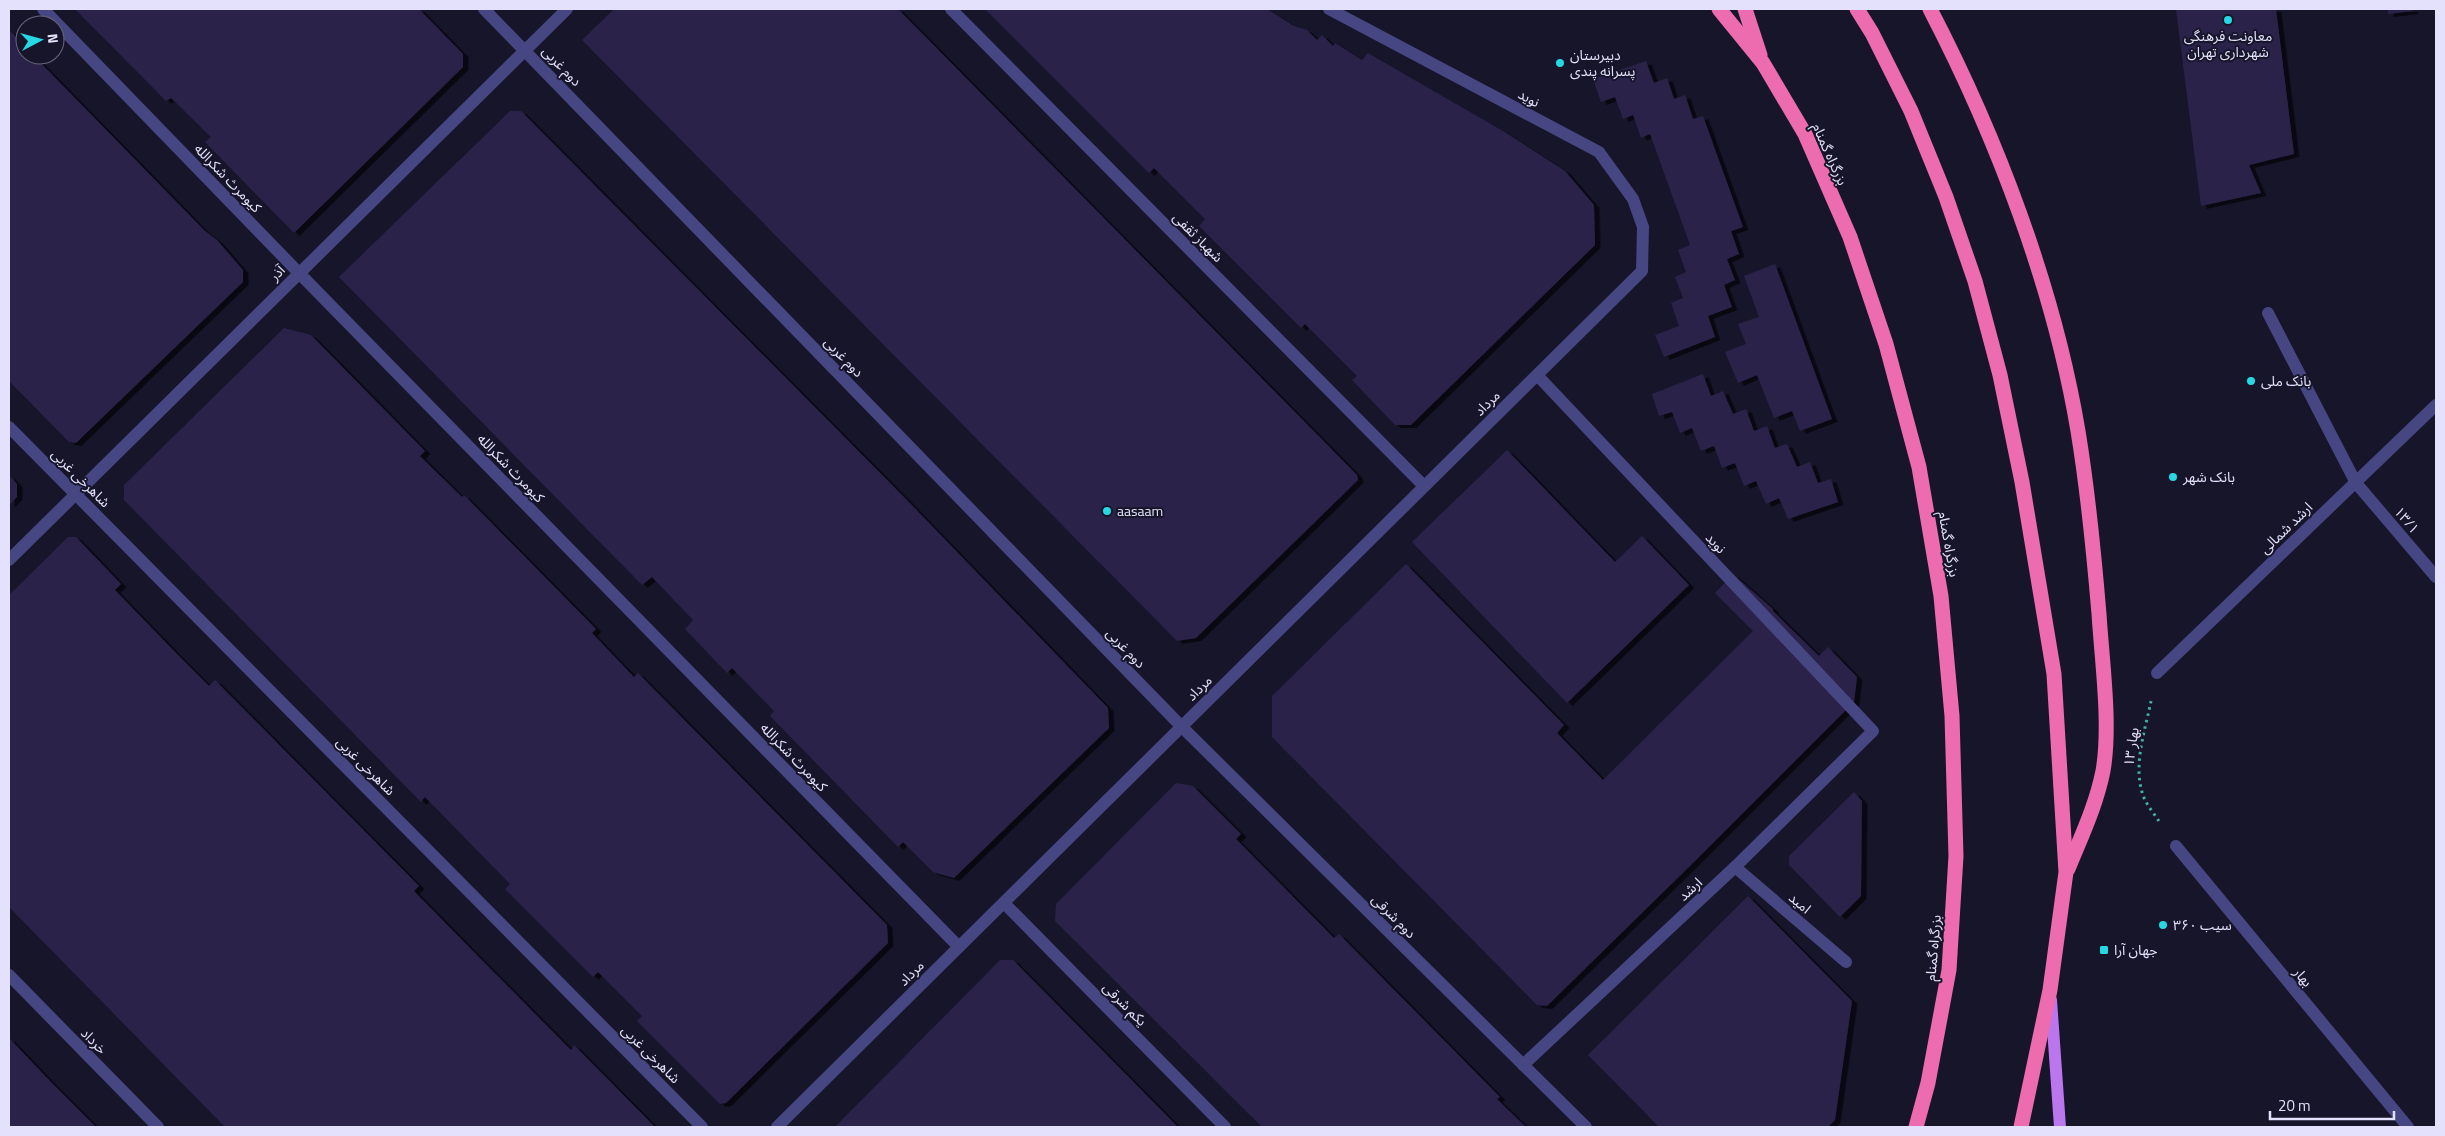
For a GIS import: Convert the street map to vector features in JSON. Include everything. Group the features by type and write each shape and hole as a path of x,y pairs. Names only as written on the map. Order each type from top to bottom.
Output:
{"highway":[{"name":"بزرگراه گمنام","path":"1719,9 1762,63 1805,134 1850,238 1886,344 1919,467 1941,596 1952,716 1956,856 1949,970 1928,1083 1916,1127"},
{"path":"1731,9 1762,63"},
{"path":"1746,9 1762,63"},
{"path":"1857,9 1872,33 1911,112 1946,197 1975,282 2000,375 2022,482 2054,674 2066,872 2050,990 2021,1127"},
{"path":"1930,9 1954,55 2008,183 2031,246 2053,319 2078,431 2097,597 2104,679 2105,727 2103,770 2095,804 2066,872"}],"main road":[{"path":"2050,990 2060,1127"}],"street":[{"name":"کیومرث شکرالله","path":"43,9 298,273 959,946"},
{"name":"دوم غربی","path":"484,9 1181,726"},
{"name":"آذر","path":"9,560 567,9"},
{"name":"شهباز ثقفی","path":"951,9 1424,486"},
{"name":"نوید","path":"1329,9 1599,152 1633,199 1644,227 1642,270"},
{"name":"مرداد","path":"777,1127 1642,270"},
{"name":"۱۳/۱","path":"2268,313 2356,483 2436,577"},
{"name":"نوید","path":"1537,375 1873,732"},
{"name":"ارشد شمالی","path":"2157,673 2436,405"},
{"name":"شاهرخی غربی","path":"9,427 702,1127"},
{"name":"دوم شرقی","path":"1181,726 1586,1127"},
{"name":"ارشد","path":"1523,1064 1735,867 1873,732"},
{"name":"بهار","path":"2176,846 2408,1127"},
{"name":"امید","path":"1735,867 1846,962"},
{"name":"یکم شرقی","path":"1004,902 1225,1127"},
{"name":"خرداد","path":"9,975 158,1127"}],"path":[{"name":"بهار ۱۳","path":"2157,673 2141,750 2139,775 2145,800 2176,846"}],"building":[{"path":"75,9 419,9 463,54 463,67 294,233 205,142 211,137 171,98 166,101"},
{"path":"614,9 898,9 1357,475 1358,480 1196,638 1177,641 582,40"},
{"path":"985,9 1267,9 1294,26 1307,30 1317,40 1322,35 1333,46 1335,43 1362,60 1368,53 1503,131 1565,171 1594,205 1595,245 1411,425 1395,425 1352,380 1357,376 1305,324 1301,328 1199,226 1205,219 1154,168 1149,173"},
{"path":"2176,9 2276,9 2294,154 2249,165 2261,193 2201,206"},
{"path":"2388,9 2412,9 2413,11 2388,14"},
{"path":"9,30 15,36 15,65 43,65 205,231 217,240 243,270 243,282 76,443 69,442 9,381"},
{"path":"1646,61 1654,83 1667,78 1674,99 1685,95 1693,119 1703,116 1743,227 1731,231 1739,254 1727,259 1735,280 1724,285 1732,307 1708,316 1715,337 1664,357 1655,335 1679,326 1671,303 1683,298 1675,277 1686,272 1678,250 1690,245 1650,134 1641,138 1633,115 1623,119 1615,97 1601,102 1593,79"},
{"path":"510,111 521,111 905,498 1108,708 1109,728 954,878 933,872 903,842 898,847 770,716 774,711 732,668 727,673 685,629 693,620 652,577 642,585 339,277"},
{"path":"1775,264 1832,419 1800,431 1792,411 1774,418 1757,375 1738,383 1725,352 1746,344 1738,324 1759,317 1744,276"},
{"path":"284,328 311,335 425,451 420,456 462,497 464,495 596,629 592,633 634,677 638,673 887,925 888,943 726,1103 720,1104 637,1021 642,1016 598,972 593,977 505,889 510,884 425,797 421,802 124,500 124,485"},
{"path":"1703,374 1711,396 1723,391 1733,414 1746,409 1754,431 1767,426 1775,448 1787,444 1797,467 1810,462 1818,483 1831,479 1838,502 1788,519 1779,498 1766,504 1756,481 1744,486 1735,463 1722,468 1714,446 1701,451 1692,428 1680,433 1672,412 1659,416 1652,394"},
{"path":"1507,450 1615,562 1642,536 1689,585 1567,703 1412,542"},
{"path":"9,475 17,484 17,497 9,505"},
{"path":"68,537 76,537 121,584 115,590 179,656 209,686 215,680 419,886 414,891 466,944 571,1050 574,1045 655,1127 225,1127 9,907 9,595"},
{"path":"1406,564 1564,725 1557,733 1603,780 1753,631 1715,593 1733,574 1773,609 1819,656 1828,647 1857,677 1854,702 1547,1006 1537,1005 1272,737 1272,696"},
{"path":"1176,783 1193,786 1241,834 1236,839 1334,938 1339,934 1500,1097 1497,1099 1526,1127 1262,1127 1055,921 1056,904"},
{"path":"1854,792 1862,801 1861,896 1840,917 1789,865 1789,856"},
{"path":"1748,896 1852,1001 1835,1120 1828,1127 1659,1127 1588,1055"},
{"path":"1000,960 1013,960 1178,1127 835,1127"},
{"path":"9,1038 51,1082 96,1127 9,1127"}],"place":[{"name":"معاونت فرهنگی شهرداری تهران","path":"2228,20"},
{"name":"دبیرستان پسرانه پندی","path":"1560,63"},
{"name":"بانک ملی","path":"2251,381"},
{"name":"بانک شهر","path":"2173,477"},
{"name":"aasaam","path":"1107,511"},
{"name":"سیب ۳۶۰","path":"2163,925"},
{"name":"جهان آرا","path":"2104,950"}]}
